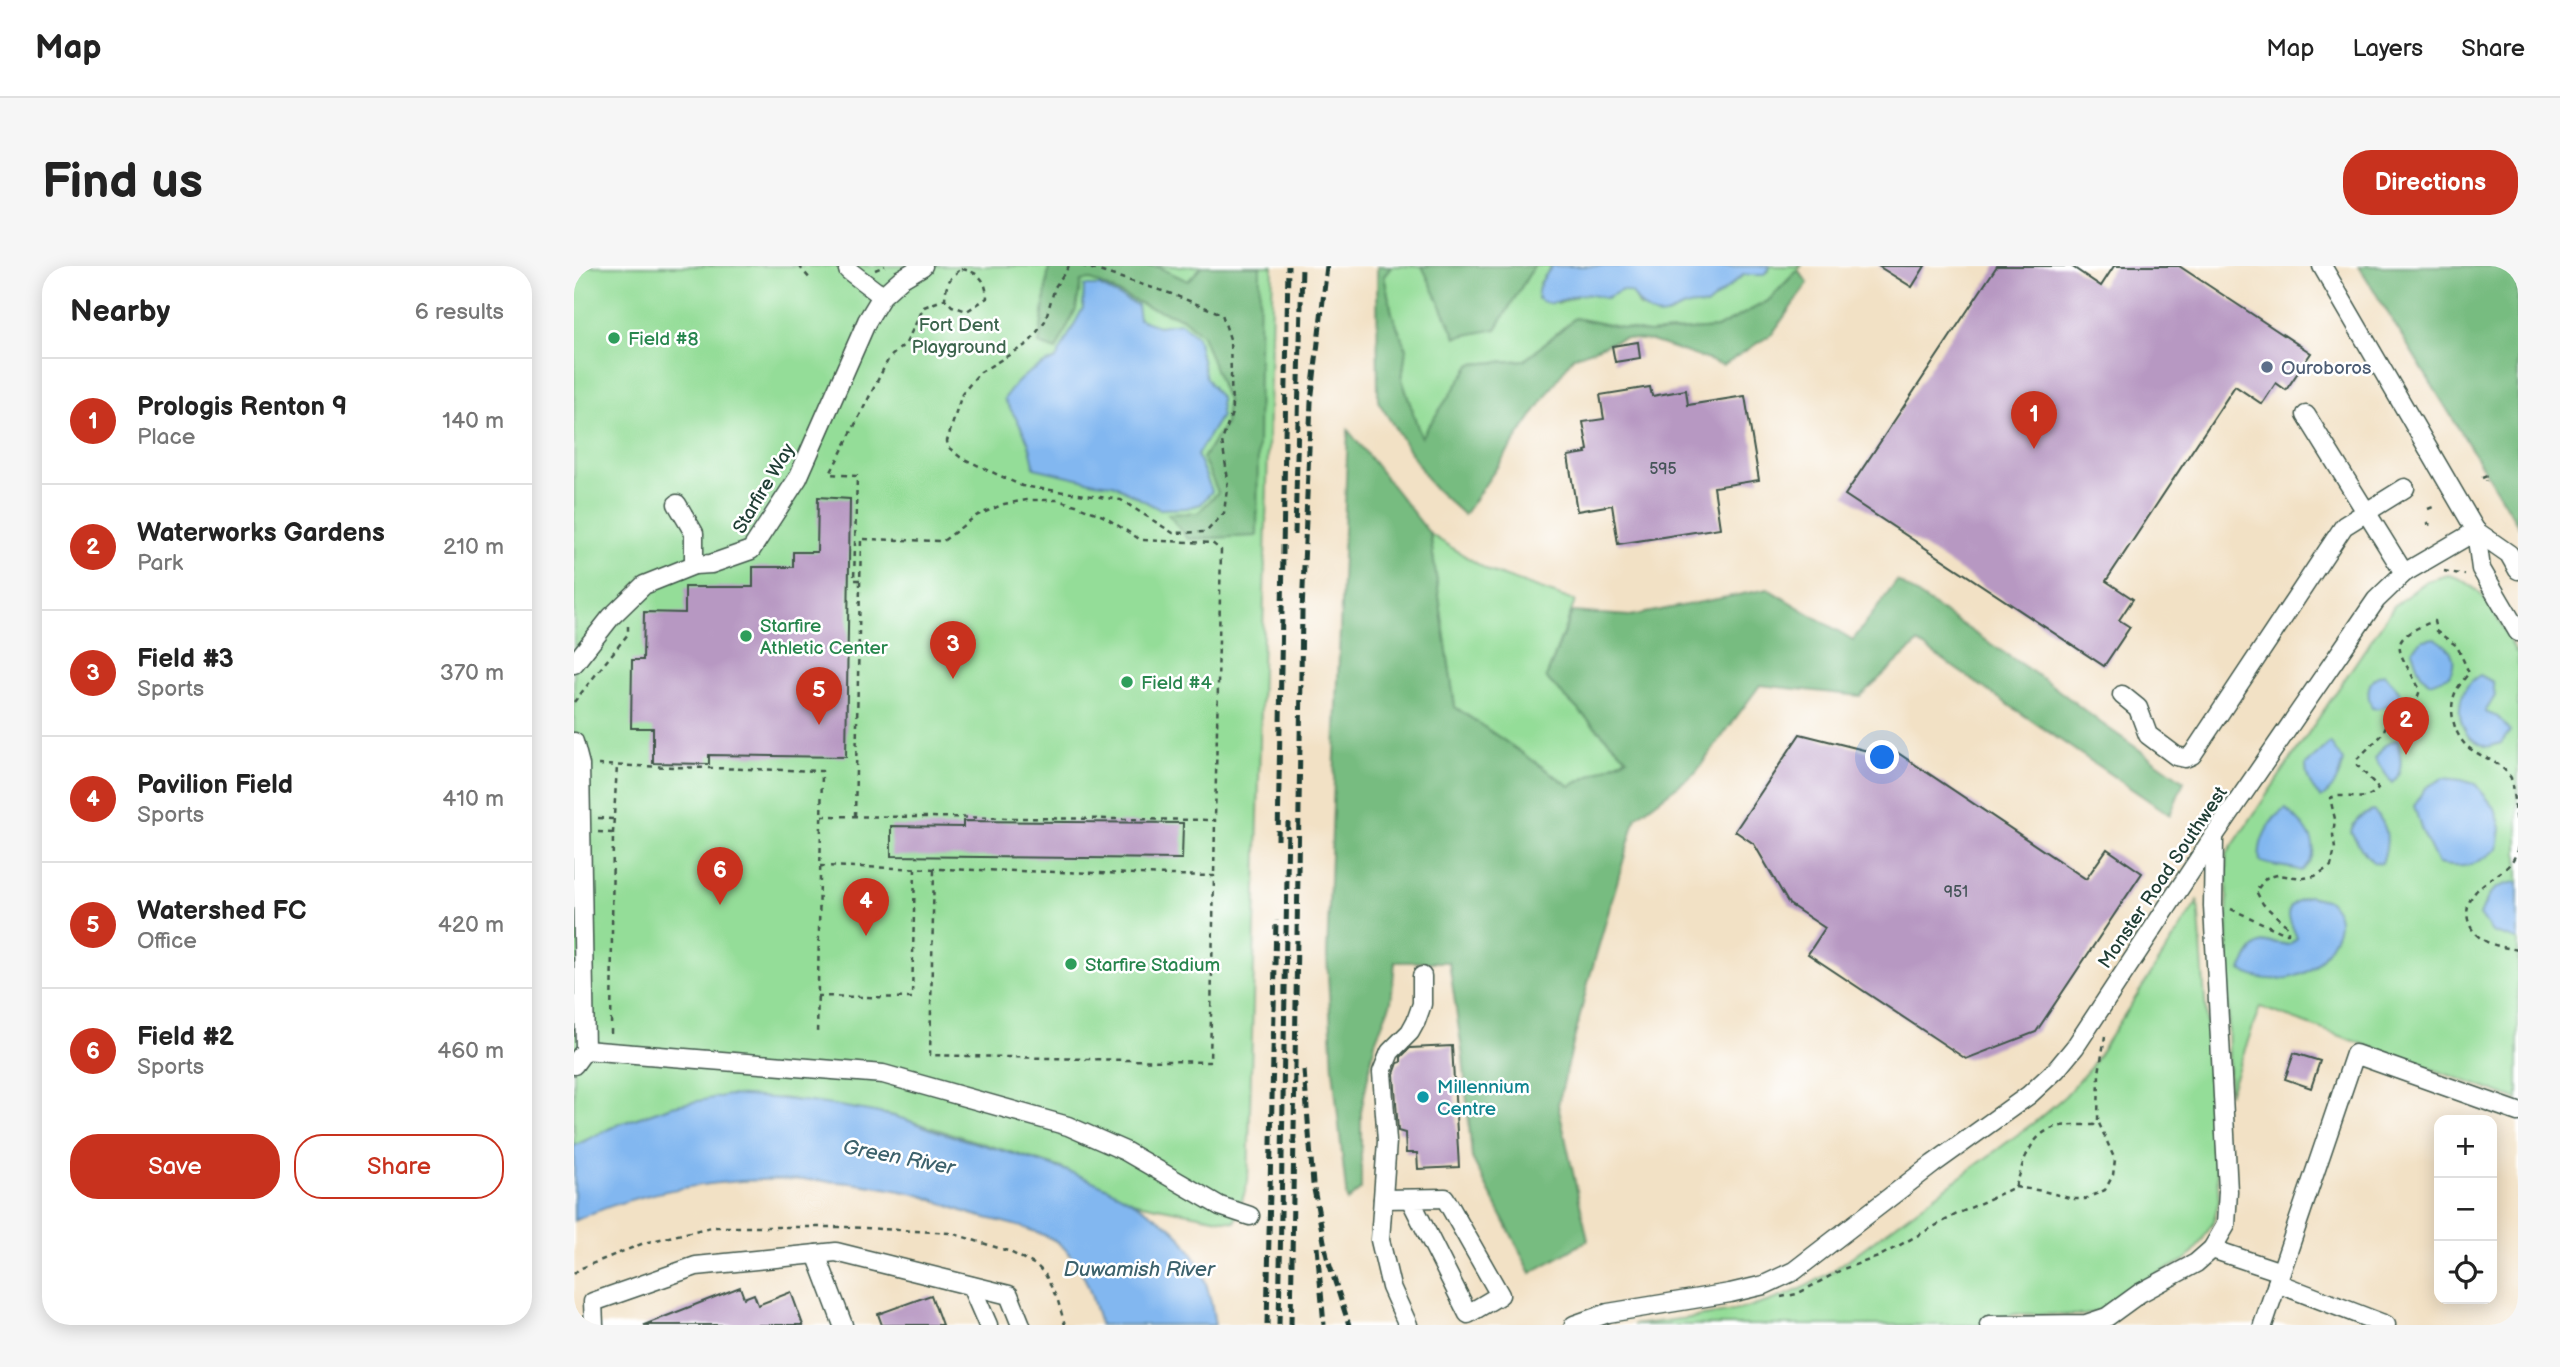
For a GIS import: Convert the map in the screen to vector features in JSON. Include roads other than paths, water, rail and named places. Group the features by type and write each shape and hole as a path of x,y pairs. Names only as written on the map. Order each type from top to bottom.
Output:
{"street":[{"name":"Starfire Way","path":"574,664 628,599 644,585 694,565 711,564 751,550 798,478 867,321 882,296 901,279 923,266"},
{"path":"2322,266 2476,531 2481,569 2518,632"},
{"path":"848,270 882,296"},
{"path":"2306,415 2404,573"},
{"path":"2122,695 2138,708 2148,735 2176,756 2185,758 2192,755 2344,526 2405,488"},
{"path":"677,504 694,533 694,565"},
{"path":"2476,531 2509,554 2518,570"},
{"name":"Monster Road Southwest","path":"1574,1325 1608,1313 1742,1290 1794,1271 1933,1164 2029,1096 2075,1047 2214,836 2376,600 2404,573 2476,531"},
{"path":"574,741 577,764 585,1050 574,1065"},
{"path":"1989,1325 2086,1324 2107,1317 2140,1293 2196,1263 2212,1249 2226,1225 2228,1191 2213,901 2214,836"},
{"path":"1408,1325 1391,1287 1380,1240 1387,1141 1382,1072 1390,1052 1416,1021 1422,1004 1422,976"},
{"path":"585,1050 883,1074 1069,1126 1125,1151 1220,1206 1250,1216"},
{"path":"2263,1325 2355,1054 2518,1112"},
{"path":"1383,1199 1445,1198 1500,1295 1468,1314 1410,1199"},
{"path":"2212,1249 2386,1325"},
{"path":"594,1325 593,1302 696,1266 836,1252 1009,1295 1021,1325"},
{"path":"816,1254 843,1325"},
{"path":"971,1286 988,1325"}],"water":[{"path":"1552,266 1770,266 1764,275 1743,275 1706,306 1684,307 1660,316 1651,314 1632,293 1622,290 1606,298 1581,294 1554,303 1544,302 1538,299 1538,289"},
{"path":"1084,286 1099,286 1137,305 1139,319 1158,326 1181,323 1197,337 1206,378 1220,398 1221,416 1197,455 1212,491 1201,504 1186,508 1159,509 1113,484 1034,468 1027,440 1004,399 1026,374 1056,359 1083,308"},
{"path":"2435,638 2452,654 2453,664 2449,676 2430,683 2421,672 2412,650 2423,640"},
{"path":"2384,674 2400,692 2400,698 2383,707 2372,708 2369,687 2374,679"},
{"path":"2480,675 2493,682 2495,696 2485,712 2498,717 2510,731 2501,743 2486,747 2467,734 2460,710 2467,686"},
{"path":"2398,739 2400,768 2392,783 2375,759 2385,745"},
{"path":"2330,743 2343,761 2336,782 2321,798 2310,783 2306,765"},
{"path":"2443,778 2475,784 2495,808 2501,828 2498,849 2470,865 2438,864 2422,831 2414,806 2425,788"},
{"path":"2286,809 2307,830 2313,846 2309,863 2301,871 2260,861 2266,831"},
{"path":"2373,811 2385,828 2386,848 2382,863 2373,862 2351,832 2359,818"},
{"path":"2516,882 2516,940 2492,932 2480,915 2496,888"},
{"path":"2309,896 2329,901 2337,911 2339,919 2336,935 2319,961 2309,970 2290,978 2259,978 2241,970 2254,948 2259,945 2271,942 2289,945 2297,938 2289,917 2290,908"},
{"name":"Duwamish River","path":"729,1095 809,1102 896,1117 1054,1166 1105,1186 1165,1223 1186,1243 1203,1276 1215,1325 1100,1325 1080,1269 1057,1242 1027,1229 971,1214 919,1195 870,1186 784,1180 696,1186 654,1194 574,1221 574,1146 617,1125 672,1106"}],"railway":[{"path":"1278,840 1288,266"},
{"path":"1295,535 1302,266"},
{"path":"1291,1325 1302,612 1311,402 1327,266"},
{"path":"1279,1325 1288,822"},
{"path":"1267,1325 1276,920"},
{"path":"1304,1070 1313,1184 1327,1257 1349,1325"},
{"path":"1317,1247 1324,1325"}],"place":[{"name":"Field #8","path":"614,338"},
{"name":"Ouroboros","path":"2267,367"},
{"name":"Prologis Renton 9","path":"2034,449"},
{"name":"Starfire Athletic Center","path":"746,636"},
{"name":"Field #3","path":"953,679"},
{"name":"Field #4","path":"1127,682"},
{"name":"Watershed FC","path":"819,725"},
{"name":"Waterworks Gardens","path":"2406,755"},
{"name":"Field #2","path":"720,905"},
{"name":"Pavilion Field","path":"866,936"},
{"name":"Starfire Stadium","path":"1071,964"},
{"name":"Millennium Centre","path":"1423,1097"}],"park label":[{"name":"Fort Dent Playground","path":"959,335"}],"water label":[{"name":"Green River","path":"899,1157"}]}
